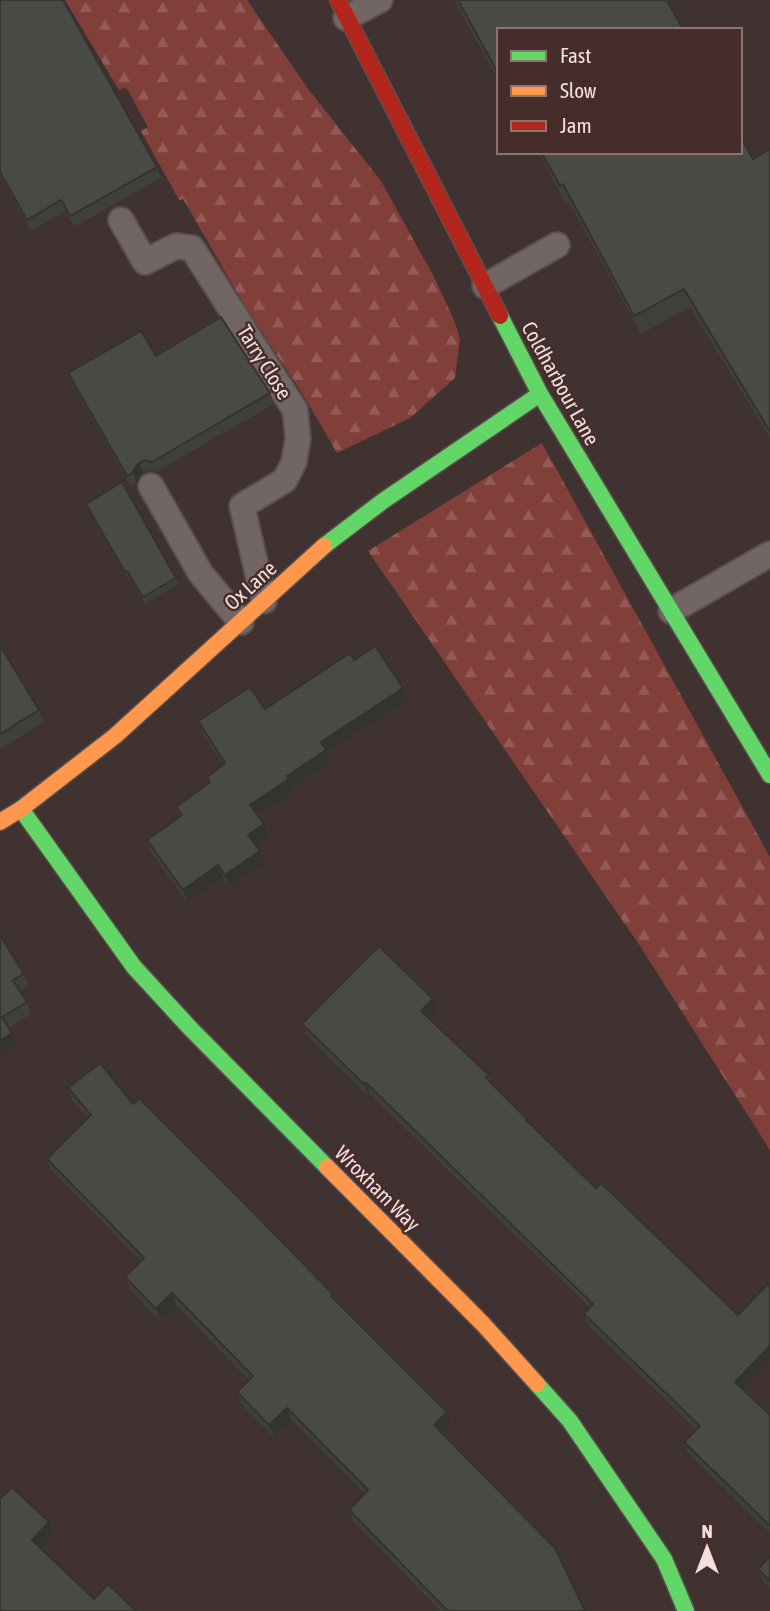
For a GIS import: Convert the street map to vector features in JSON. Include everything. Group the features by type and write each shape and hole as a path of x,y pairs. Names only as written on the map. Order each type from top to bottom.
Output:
{"street":[{"name":"Coldharbour Lane","path":"342,9 540,394 770,775"},
{"name":"Ox Lane","path":"0,822 115,736 335,537 540,394"},
{"name":"Wroxham Way","path":"21,808 134,967 190,1028 484,1324 570,1421 664,1559 685,1611"}],"lane":[{"path":"342,9 380,0"},
{"name":"Tarry Close","path":"121,220 145,262 176,246 192,247 295,410 298,438 294,463 285,480 242,506 264,601"},
{"path":"485,286 556,245"},
{"path":"151,486 201,574 241,622"},
{"path":"671,611 770,554"}],"green space":[{"path":"65,0 247,0 309,90 381,181 434,277 460,339 455,378 410,418 337,453 302,393 245,306 183,199 179,200 141,131 148,127 126,87 119,90"},
{"path":"542,443 770,857 770,1150 640,946 368,551"}],"building":[{"path":"0,0 63,0 157,167 70,216 61,200 27,220 0,172"},
{"path":"458,0 667,0 682,28 497,28 497,71"},
{"path":"742,140 753,159 770,149 769,430 684,289 634,316 563,184 560,186 542,154 742,154"},
{"path":"221,317 270,393 152,462 146,460 139,463 133,473 127,476 68,373 141,331 156,356"},
{"path":"122,482 176,578 143,597 127,571 125,572 86,504"},
{"path":"0,645 39,710 0,734"},
{"path":"375,646 403,688 321,742 326,750 250,805 264,824 248,835 260,851 225,875 218,865 183,890 147,840 182,815 176,807 210,782 207,777 225,763 198,721 250,687 265,709 350,653 354,660"},
{"path":"0,935 24,974 13,980 27,1002 2,1017 12,1033 0,1041"},
{"path":"379,946 433,999 421,1011 489,1075 486,1078 526,1120 596,1188 601,1183 738,1315 768,1284 770,1286 770,1346 735,1382 770,1415 770,1526 684,1442 700,1426 584,1314 593,1304 302,1024"},
{"path":"100,1063 133,1104 139,1098 447,1412 434,1425 555,1548 585,1611 448,1611 349,1510 368,1490 287,1408 269,1425 237,1392 253,1376 172,1293 156,1309 125,1277 144,1258 47,1159 91,1115 68,1088"},
{"path":"12,1487 49,1522 32,1540 94,1599 108,1584 136,1611 0,1611 0,1499"},
{"path":"770,1556 770,1581 758,1569"}],"traffic: fast":[{"path":"500,316 540,394 770,775"},
{"path":"324,546 383,501 540,394"},
{"path":"21,809 134,967 327,1167"},
{"path":"537,1384 570,1421 664,1559 686,1611"}],"traffic: slow":[{"path":"0,822 21,809 115,736 324,546"},
{"path":"327,1167 483,1324 537,1384"}],"traffic: jam":[{"path":"338,0 500,316"}]}
